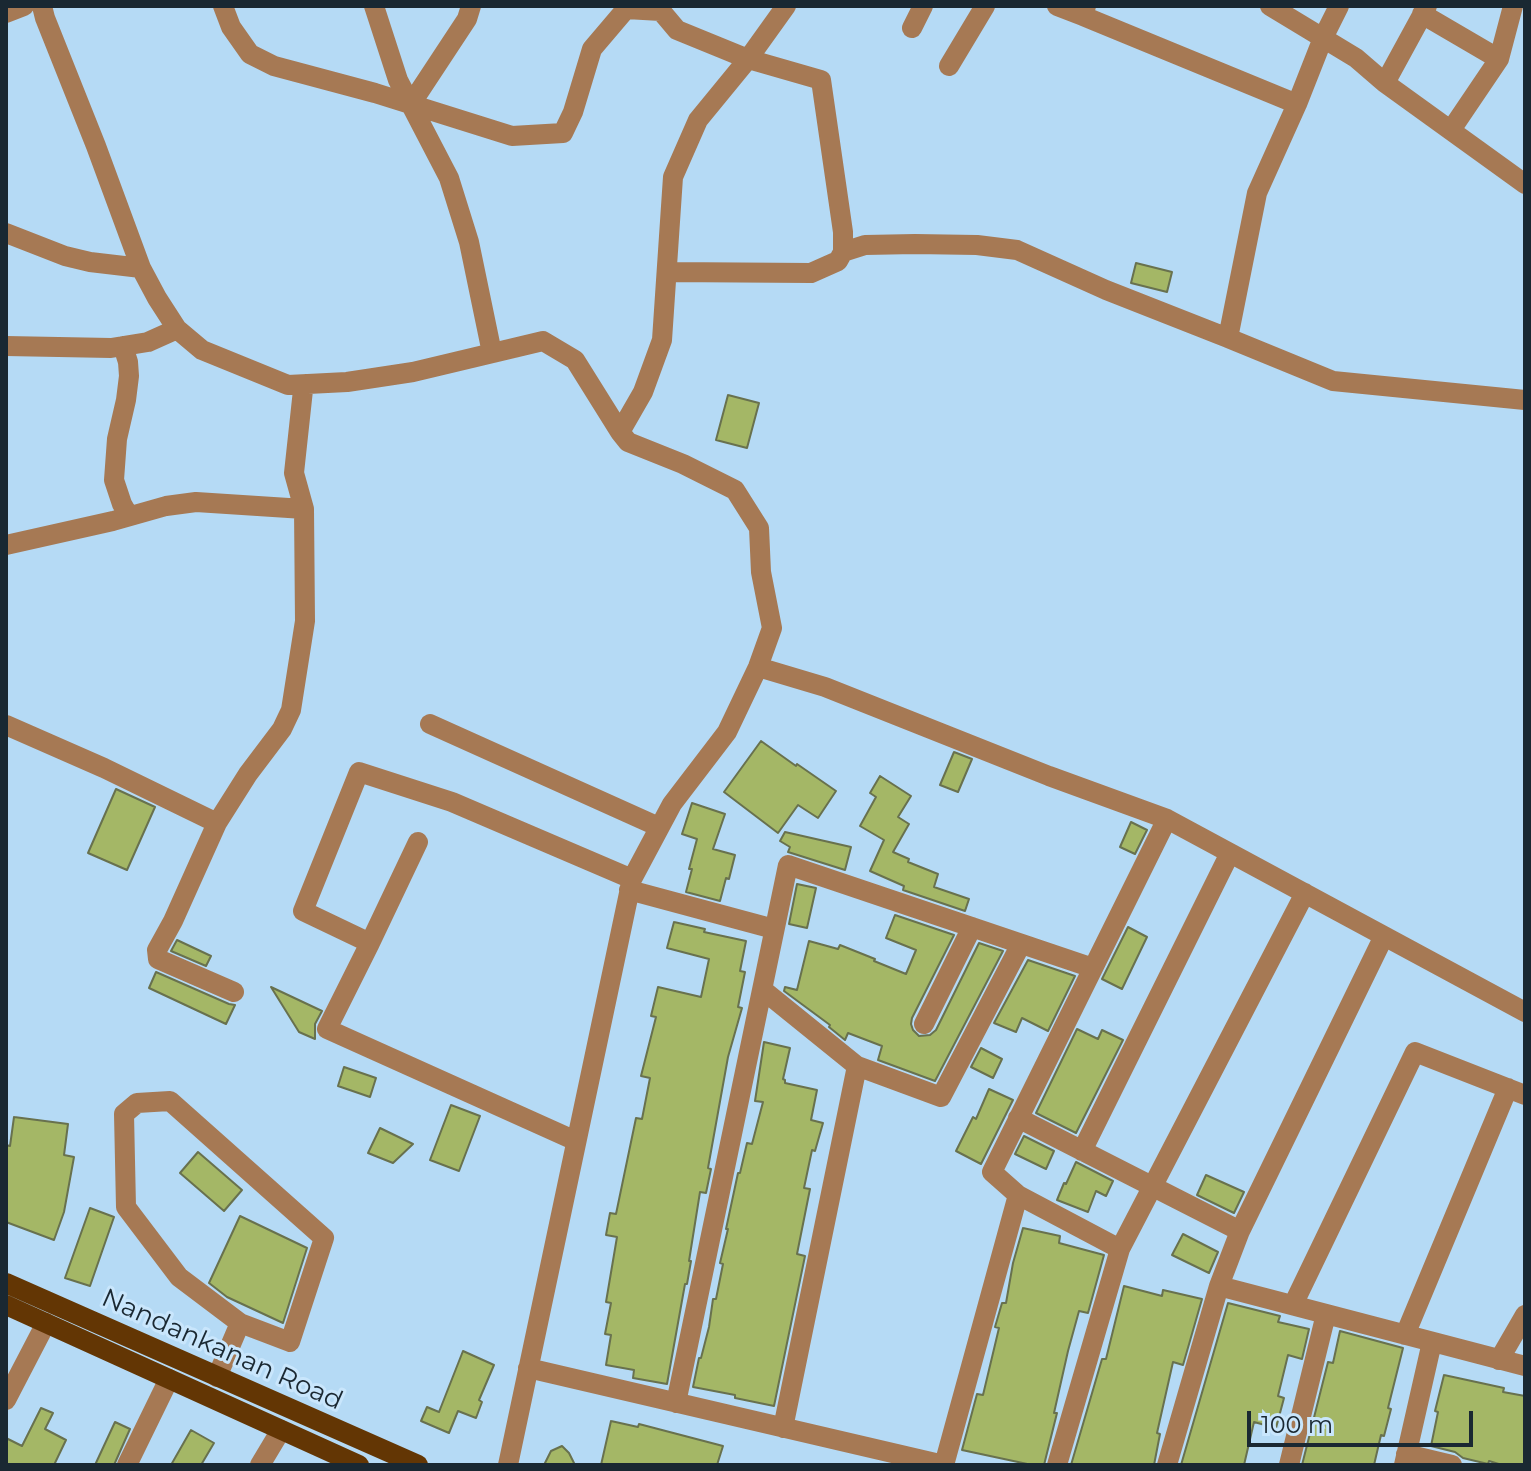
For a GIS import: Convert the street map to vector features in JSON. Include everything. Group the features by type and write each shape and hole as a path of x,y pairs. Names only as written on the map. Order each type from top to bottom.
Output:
{"main road":[{"name":"Nandankanan Road","path":"6,1283 418,1465"},
{"path":"6,1305 357,1464 364,1441"}],"street":[{"path":"6,13 24,6"},
{"path":"42,6 141,268 177,329 202,350 288,385 347,382 413,372 543,341 575,360 628,442 683,464 735,490 759,528 761,572 772,628 758,667 727,732 672,804 630,884 508,1465"},
{"path":"223,6 231,27 250,54 274,66 512,136 563,133 573,112 592,49 626,7 663,9 677,30 748,59 821,80 843,232 843,252 838,261 811,273 667,272"},
{"path":"374,6 398,80 449,178 469,242 492,353"},
{"path":"411,104 467,19 471,6"},
{"path":"620,432 643,392 662,340 673,177 698,120 786,6"},
{"path":"912,28 923,6"},
{"path":"949,66 985,6"},
{"path":"1057,6 1084,11 1297,104"},
{"path":"1270,6 1356,58 1385,83 1525,184"},
{"path":"1228,338 1257,193 1339,6"},
{"path":"1451,130 1499,59 1513,6"},
{"path":"1385,83 1425,10 1499,59"},
{"path":"6,233 65,256 141,268"},
{"path":"843,252 865,245 915,244 977,245 1017,250 1106,290 1333,381 1525,400"},
{"path":"6,346 111,348 148,342 177,329"},
{"path":"123,346 129,376 117,439 114,480 129,516"},
{"path":"234,992 158,959 157,950 217,823 282,729 291,710 305,621 304,509 294,473 306,384"},
{"path":"6,545 166,506 196,502 304,509"},
{"path":"758,667 825,687 1167,819 1525,1012"},
{"path":"430,724 659,827"},
{"path":"6,725 217,823"},
{"path":"370,943 303,911 359,772 452,802 630,884 774,929"},
{"path":"1120,1249 1018,1195 992,1172 1167,819"},
{"path":"418,842 327,1029 576,1141"},
{"path":"1082,1151 1230,853"},
{"path":"676,1403 788,865 1093,968"},
{"path":"1057,1465 1120,1249 1305,893"},
{"path":"924,1024 972,927"},
{"path":"1167,1465 1219,1286 1240,1231 1384,936"},
{"path":"763,990 857,1066 941,1097 1021,944"},
{"path":"1293,1305 1415,1052 1516,1092 1405,1335"},
{"path":"783,1428 857,1066"},
{"path":"170,1101 324,1238 290,1342 240,1323 179,1277 126,1207 124,1114 137,1103 170,1101"},
{"path":"1018,1118 1240,1231"},
{"path":"528,1368 944,1465 1018,1195"},
{"path":"1219,1286 1525,1366"},
{"path":"1289,1465 1326,1314"},
{"path":"1499,1360 1525,1315"},
{"path":"6,1400 46,1323"},
{"path":"217,1377 240,1323"},
{"path":"1432,1342 1405,1460 1452,1465"},
{"path":"127,1465 169,1379"},
{"path":"260,1465 281,1430"}],"building":[{"path":"1136,263 1172,272 1167,292 1131,283"},
{"path":"728,395 759,403 747,448 716,440"},
{"path":"761,741 836,791 818,818 798,805 778,833 724,792"},
{"path":"954,752 972,759 958,792 940,785"},
{"path":"880,776 911,796 898,817 909,824 893,852 938,874 934,887 969,899 965,911 903,890 904,886 870,871 884,840 860,826 876,797 870,793"},
{"path":"116,789 155,807 127,870 88,853"},
{"path":"692,803 725,814 713,849 735,855 720,901 686,892 697,839 682,834"},
{"path":"1131,822 1147,830 1135,854 1120,847"},
{"path":"785,832 851,847 845,870 788,852 790,847 780,841"},
{"path":"797,884 816,888 807,928 789,924"},
{"path":"895,915 954,935 912,1018 913,1030 919,1036 930,1035 936,1030 979,943 1003,951 935,1081 878,1060 882,1046 848,1033 845,1040 784,991 785,987 797,990 809,941 838,949 840,945 906,974 916,950 886,938"},
{"path":"674,922 746,941 740,971 745,972 738,1007 742,1008 728,1057 706,1193 700,1192 691,1261 667,1384 633,1378 634,1370 606,1365 611,1335 605,1334 611,1303 606,1302 617,1237 606,1235 610,1213 616,1214 636,1118 642,1119 650,1078 641,1076 656,1017 651,1016 658,987 701,997 709,959 667,948"},
{"path":"1128,927 1147,937 1122,989 1102,979"},
{"path":"177,940 211,956 206,966 171,951"},
{"path":"1028,960 1075,976 1048,1031 1022,1018 1016,1032 994,1023"},
{"path":"156,972 235,1005 226,1024 149,988"},
{"path":"271,987 322,1011 315,1024 315,1039 299,1032"},
{"path":"1077,1029 1098,1039 1102,1030 1123,1040 1076,1133 1036,1113"},
{"path":"764,1042 790,1048 783,1079 785,1083 817,1090 811,1120 823,1123 815,1151 812,1150 804,1188 810,1189 797,1254 805,1256 774,1406 693,1387 713,1299 716,1299 738,1173 747,1143 752,1144 763,1102 755,1101"},
{"path":"981,1048 1002,1059 993,1078 971,1067"},
{"path":"344,1067 376,1078 370,1097 338,1086"},
{"path":"989,1089 1013,1100 981,1164 956,1151 973,1117 976,1119"},
{"path":"451,1105 480,1116 459,1171 430,1160"},
{"path":"14,1117 68,1124 64,1155 74,1157 64,1212 54,1240 6,1222 6,1145 10,1146"},
{"path":"380,1128 413,1144 393,1163 368,1153"},
{"path":"1024,1136 1054,1151 1046,1169 1015,1154"},
{"path":"198,1152 242,1190 224,1211 180,1173"},
{"path":"1076,1162 1113,1181 1106,1196 1096,1191 1088,1212 1057,1200"},
{"path":"1206,1175 1244,1192 1234,1213 1197,1195"},
{"path":"90,1208 114,1217 90,1286 65,1278"},
{"path":"240,1216 307,1248 283,1323 227,1297 209,1283"},
{"path":"1023,1228 1060,1236 1059,1243 1104,1255 1088,1313 1079,1311 1044,1465 962,1450 977,1394 983,1395 999,1328 995,1327 1002,1303 1006,1303"},
{"path":"1183,1234 1218,1252 1209,1273 1172,1255"},
{"path":"1124,1286 1162,1296 1163,1290 1202,1299 1183,1365 1173,1362 1157,1433 1160,1434 1154,1465 1071,1465 1102,1359 1106,1359"},
{"path":"1228,1303 1280,1316 1278,1322 1309,1329 1302,1359 1288,1355 1278,1396 1284,1398 1276,1428 1254,1422 1244,1465 1181,1465"},
{"path":"1340,1331 1403,1348 1384,1436 1381,1435 1374,1465 1302,1465 1328,1362 1333,1363"},
{"path":"463,1351 494,1365 479,1400 482,1402 476,1418 458,1411 449,1433 421,1421 427,1407 439,1412"},
{"path":"1444,1375 1504,1388 1503,1392 1525,1396 1524,1465 1502,1465 1489,1461 1488,1464 1431,1446"},
{"path":"41,1408 53,1413 45,1429 66,1440 54,1465 6,1465 6,1438 22,1446"},
{"path":"611,1421 638,1427 639,1424 723,1446 717,1465 601,1465"},
{"path":"115,1422 130,1429 114,1465 95,1465"},
{"path":"191,1430 214,1443 201,1465 171,1465"},
{"path":"562,1446 575,1465 544,1465 551,1451"}]}
